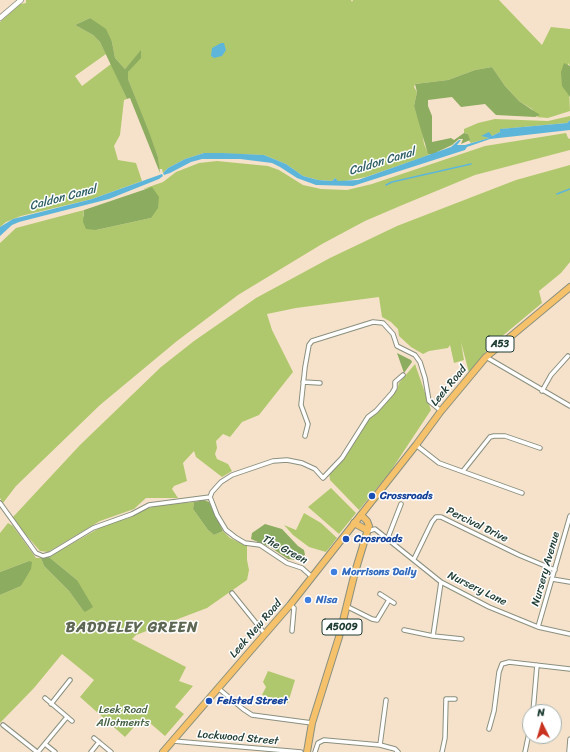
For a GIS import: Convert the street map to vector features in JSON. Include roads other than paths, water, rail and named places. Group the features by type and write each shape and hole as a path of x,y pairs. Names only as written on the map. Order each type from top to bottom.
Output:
{"main road":[{"name":"Leek Road","path":"361,515 416,445 440,411 486,357 504,340 570,287"},
{"name":"Leek New Road","path":"163,752 290,605 361,515"},
{"path":"354,523 367,530 369,526 367,521 361,515"},
{"name":"A5009","path":"307,750 312,723 339,637 367,530"}],"street":[{"path":"0,18 21,0"},
{"path":"305,436 308,428 301,410 303,382 309,345 312,341 373,322 383,323 393,334 397,346 415,356 420,362 425,378 429,401 440,411"},
{"path":"542,391 551,375 568,356"},
{"path":"486,357 570,406"},
{"path":"1,504 36,553 43,556 50,554 93,528 132,514 149,505 210,497 212,492 221,482 232,474 273,461 287,460 302,463 315,469 324,478 342,458 368,417 376,411 392,393 395,388 395,382 403,375"},
{"path":"303,382 320,383"},
{"path":"463,471 490,438 494,436 505,436 540,448"},
{"path":"416,445 439,463 522,493"},
{"name":"The Green","path":"210,497 226,530 235,538 245,543 260,545 287,564 302,568 312,577"},
{"path":"387,540 401,504"},
{"name":"Nursery Avenue","path":"538,627 570,516"},
{"name":"Percival Drive","path":"414,559 432,522 436,517 441,517 519,556 555,570"},
{"name":"Nursery Lane","path":"367,530 375,529 441,582 489,607 538,627 570,634"},
{"path":"552,578 570,582"},
{"path":"433,636 441,582"},
{"path":"235,594 265,634"},
{"path":"380,594 394,602"},
{"path":"346,606 377,620 389,600"},
{"path":"290,605 294,608 292,631"},
{"path":"404,630 433,636 462,639"},
{"path":"489,729 494,711 499,672 502,664 508,662 570,669"},
{"path":"534,704 537,665"},
{"path":"51,704 70,680"},
{"path":"218,688 243,710 252,715 312,723"},
{"path":"44,698 72,721"},
{"path":"442,752 445,738 446,699 455,699"},
{"path":"380,746 386,700"},
{"path":"3,726 37,752 67,717"},
{"path":"94,738 111,752"},
{"path":"569,752 570,739"},
{"path":"307,750 316,750 318,743 324,740 380,746 395,749 398,752"},
{"name":"Lockwood Street","path":"173,741 301,752"},
{"path":"91,752 99,742"},
{"path":"45,744 55,752"}],"water":[{"path":"224,43 226,50 222,56 214,58 211,56 212,48"},
{"path":"570,120 570,130 490,139 467,147 465,150 353,186 316,185 297,178 272,163 240,159 202,159 191,162 170,173 164,175 163,173 168,168 185,159 204,153 222,153 264,155 286,164 303,176 318,180 332,181 335,178 338,181 358,180 451,147 459,140 461,140 457,145 465,145 489,138 481,136 489,132 492,136 500,132 500,129 567,123"},
{"path":"162,174 163,176 159,179 109,199 19,222 12,225 0,236 0,227 13,219 92,199"}],"waterway":[{"path":"386,185 392,182 471,164"},
{"path":"557,194 570,189"}],"place":[{"name":"Crossroads","path":"372,496"},
{"name":"Crosroads","path":"346,539"},
{"name":"Morrisons Daily","path":"334,572"},
{"name":"Nisa","path":"308,600"},
{"name":"Felsted Street","path":"209,701"}],"district":[{"name":"BADDELEY GREEN","path":"132,628"}],"water label":[{"name":"Caldon Canal","path":"382,162"},
{"name":"Caldon Canal","path":"63,198"}],"park label":[{"name":"Leek Road Allotments","path":"123,716"}]}
